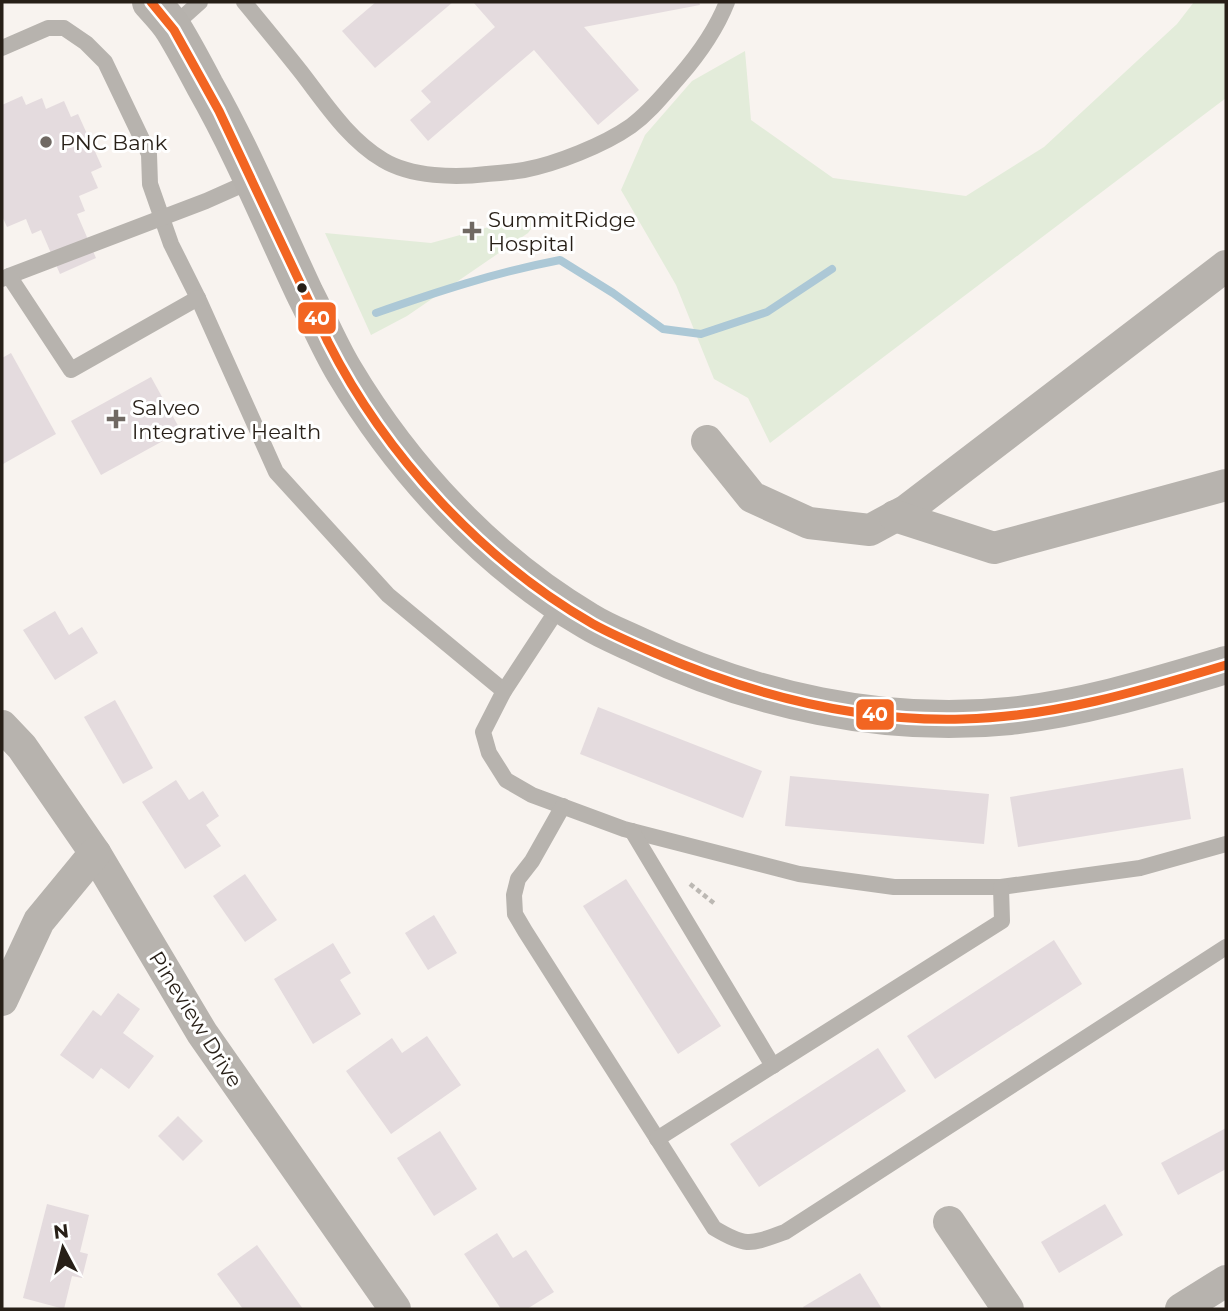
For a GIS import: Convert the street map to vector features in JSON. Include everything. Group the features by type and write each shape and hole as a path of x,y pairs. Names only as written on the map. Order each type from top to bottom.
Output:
{"street":[{"path":"174,10 294,271 342,368 376,421 435,495 479,539 519,573 589,622 680,666 756,692 834,710 894,716 1007,716 1059,709 1112,698 1226,665"},
{"path":"707,441 752,497 809,523 870,530 907,510 1226,266"},
{"path":"895,516 994,548 1226,485"},
{"name":"Pineview Drive","path":"2,726 22,747 95,853 202,1033 395,1309"},
{"path":"2,1000 39,921 95,853"},
{"path":"949,1222 1008,1309"},
{"path":"1181,1309 1226,1281"}],"lane":[{"path":"244,2 334,115 368,149 385,161 412,170 439,176 467,177 525,170 611,139 632,125 654,106 691,64 718,24 727,2"},
{"path":"2,48 48,28 64,28 86,43 105,62 149,154 150,184 171,244 276,472 388,594 504,691"},
{"path":"198,298 71,370 5,277 206,201 253,180"},
{"path":"561,604 504,691 483,732 489,753 506,780 532,795 562,806 632,831 799,874 894,887 1001,887 1140,868 1226,844"},
{"path":"562,806 519,879 514,895 515,914 714,1228 733,1240 754,1243 785,1232 1226,947"},
{"path":"632,831 773,1066"},
{"path":"657,1139 1002,921 1001,887"}],"green space":[{"path":"1194,2 1226,2 1226,98 770,443 748,398 714,379 676,285 621,190 645,135 692,81 745,51 751,120 833,178 966,196 1044,147 1177,24"},
{"path":"544,212 528,233 407,316 371,335 325,233 431,243"}],"building":[{"path":"376,2 453,2 375,68 342,31"},
{"path":"473,2 699,2 700,5 584,27 639,90 598,125 534,50 428,141 410,120 431,102 421,91 495,27"},
{"name":"PNC Bank","path":"22,96 26,105 42,98 46,109 64,101 71,117 78,114 102,167 91,172 98,188 79,196 85,211 77,214 96,258 60,274 41,230 32,234 26,219 7,227 2,216 2,105"},
{"path":"11,353 56,434 3,464 2,358"},
{"path":"151,377 181,431 101,475 71,421"},
{"path":"55,611 69,635 82,627 98,653 55,680 23,630"},
{"path":"115,700 153,768 123,784 84,717"},
{"path":"598,707 762,771 743,818 580,754"},
{"path":"1183,768 1191,819 1018,847 1010,797"},
{"path":"790,776 989,794 984,844 785,826"},
{"path":"176,780 189,800 203,791 219,816 206,825 221,846 185,869 142,802"},
{"path":"245,874 277,920 245,942 213,896"},
{"path":"626,879 721,1026 678,1054 583,906"},
{"path":"434,915 457,953 428,970 405,933"},
{"path":"1054,940 1082,984 935,1079 907,1036"},
{"path":"333,943 351,973 340,980 361,1014 313,1044 274,979"},
{"path":"118,993 140,1009 123,1033 154,1056 129,1089 101,1068 93,1079 60,1055 93,1010 101,1016"},
{"path":"427,1036 461,1085 391,1134 346,1071 392,1038 402,1053"},
{"path":"878,1048 906,1091 759,1187 730,1144"},
{"path":"178,1116 203,1141 183,1161 158,1136"},
{"path":"1226,1128 1226,1169 1178,1195 1161,1163"},
{"path":"440,1131 477,1189 434,1216 397,1158"},
{"path":"47,1204 89,1215 80,1252 88,1254 82,1278 72,1276 64,1309 23,1298"},
{"path":"1105,1204 1123,1235 1059,1273 1041,1242"},
{"path":"497,1233 513,1258 526,1250 554,1292 527,1309 501,1309 464,1254"},
{"path":"257,1245 303,1309 243,1309 217,1274"},
{"path":"860,1273 882,1309 804,1309 803,1307"}],"waterway":[{"path":"376,313 467,283 560,260 663,329 701,334 767,312 832,269"}],"transit line":[{"name":"40","path":"151,2 174,30 219,111 328,342 378,425 441,502 476,537 513,569 593,624 692,668 767,693 845,711 923,719 997,717 1063,708 1129,693 1226,665"}],"place":[{"name":"PNC Bank","path":"46,142"},
{"name":"SummitRidge Hospital","path":"472,231"},
{"name":"Salveo Integrative Health","path":"116,419"}]}
